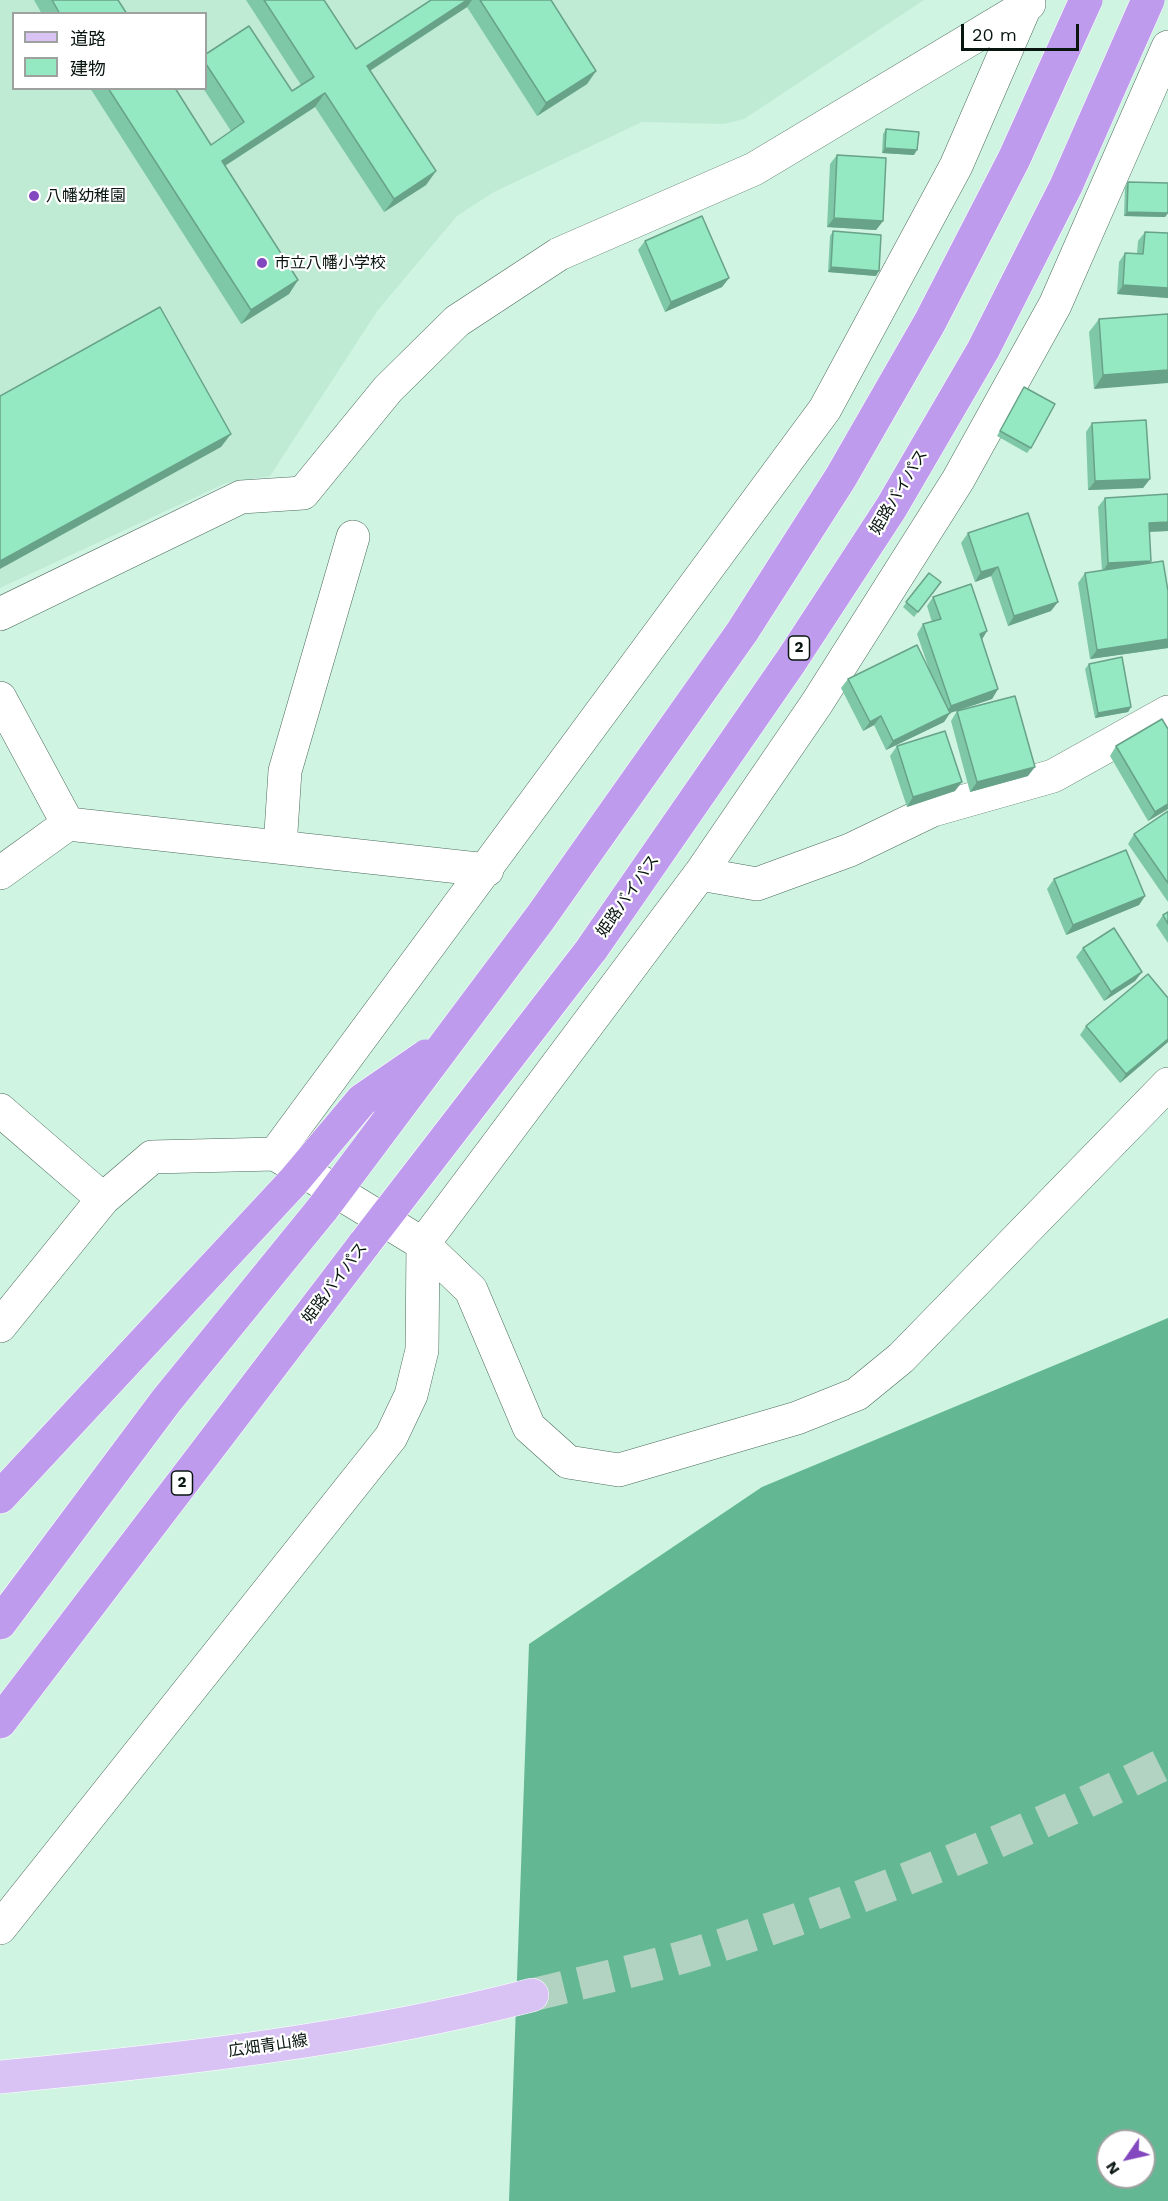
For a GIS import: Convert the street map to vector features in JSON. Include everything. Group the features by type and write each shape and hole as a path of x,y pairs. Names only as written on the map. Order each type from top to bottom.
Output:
{"highway":[{"path":"0,1623 166,1401 323,1208 540,918 742,632 841,477 930,322 1014,159 1086,0"},
{"name":"姫路バイパス","path":"0,1722 591,950 790,661 891,508 988,340 1066,186 1149,0"},
{"path":"0,1497 293,1182 362,1100 448,1040"}],"main road":[{"name":"広畑青山線","path":"0,2077 126,2065 322,2039 532,1995"}],"street":[{"path":"0,614 241,497 303,493 388,389 457,321 559,254 754,169 1030,2"},
{"path":"275,1154 825,410 956,166 1030,2"},
{"path":"0,1928 391,1437 411,1395 423,1350 423,1244 700,874 817,703 958,480 1055,305 1168,47"},
{"path":"280,847 285,771 353,537"},
{"path":"0,698 68,824"},
{"path":"700,874 757,884 850,850 933,810 1053,776 1168,712"},
{"path":"0,873 68,824 487,870"},
{"path":"0,1326 103,1199 152,1157 275,1154 423,1244 471,1290 529,1427 568,1462 619,1470 797,1418 857,1394 901,1358 1168,1084"},
{"path":"0,1110 103,1199"}],"shaded area":[{"name":"市立八幡小学校","path":"0,0 924,0 744,119 724,124 642,122 494,192 457,216 378,310 270,476 226,483 0,588"}],"green space":[{"path":"1168,1318 1168,2201 509,2201 529,1644 762,1487"}],"building":[{"path":"52,0 118,0 126,12 59,12"},
{"path":"264,0 324,0 356,49 431,0 467,0 367,66 436,171 394,199 325,93 222,161 298,280 251,310 109,90 176,90 211,145 244,122 207,66 207,53 249,26 292,91 314,77"},
{"path":"480,0 551,0 596,71 546,103"},
{"path":"886,129 919,132 917,150 885,148"},
{"path":"837,155 886,158 883,221 834,218"},
{"path":"1128,182 1168,183 1168,213 1127,212"},
{"path":"702,216 729,278 671,302 645,241"},
{"path":"833,231 881,235 879,271 831,267"},
{"path":"1145,232 1168,233 1168,288 1123,285 1125,253 1143,254"},
{"path":"160,307 231,434 0,561 0,396"},
{"path":"1168,314 1168,370 1103,375 1099,319"},
{"path":"1024,387 1055,404 1031,448 1000,431"},
{"path":"1146,420 1150,479 1095,481 1092,423"},
{"path":"1168,494 1168,522 1149,523 1151,561 1108,563 1105,498"},
{"path":"1028,513 1058,602 1014,616 998,567 981,572 968,533"},
{"path":"1163,561 1168,591 1168,639 1097,650 1085,573"},
{"path":"929,573 941,582 918,612 906,602"},
{"path":"971,584 987,631 980,634 998,689 951,706 923,624 941,619 933,597"},
{"path":"917,645 950,713 893,741 881,716 870,722 848,679"},
{"path":"1122,657 1131,707 1098,713 1089,664"},
{"path":"1015,696 1035,767 977,782 957,711"},
{"path":"1162,719 1168,729 1168,804 1155,812 1116,746"},
{"path":"945,731 962,782 913,797 897,746"},
{"path":"1168,811 1168,883 1134,834"},
{"path":"1126,850 1145,896 1073,925 1054,879"},
{"path":"1168,912 1168,924 1163,915"},
{"path":"1114,928 1142,972 1111,992 1083,948"},
{"path":"1148,974 1168,998 1168,1039 1126,1074 1086,1026"}],"tunnel":[{"path":"532,1995 679,1958 819,1912 997,1842 1168,1762"}],"place":[{"name":"八幡幼稚園","path":"34,196"},
{"name":"市立八幡小学校","path":"262,263"}]}
